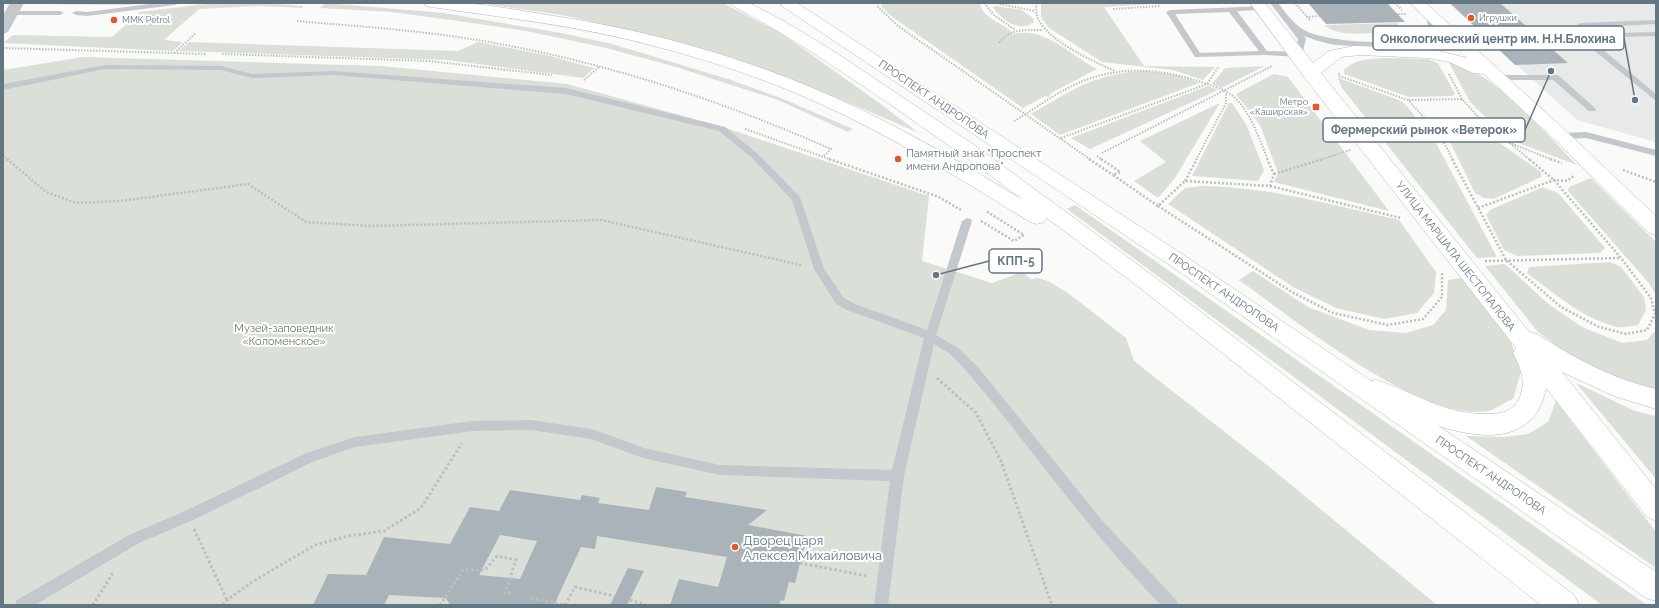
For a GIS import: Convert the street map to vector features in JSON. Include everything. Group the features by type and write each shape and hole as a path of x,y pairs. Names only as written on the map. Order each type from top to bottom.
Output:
{"main road":[{"path":"431,3 603,29 681,48 755,73 826,100 897,135 955,167 1148,283"},
{"name":"ПРОСПЕКТ АНДРОПОВА","path":"738,3 777,23 829,55 938,129 1148,283 1564,605"},
{"name":"ПРОСПЕКТ АНДРОПОВА","path":"787,3 1164,252 1656,588"},
{"path":"1417,3 1561,136 1589,171 1656,228"},
{"name":"УЛИЦА МАРШАЛА ШЕСТОПАЛОВА","path":"1264,5 1311,74 1656,509"},
{"path":"1311,74 1329,58 1344,52 1416,51 1437,53 1468,63 1502,83"},
{"path":"1331,365 1411,406 1445,419 1476,424 1500,424 1520,417 1529,405 1535,387 1534,370 1513,329"},
{"path":"1513,329 1546,352 1581,371 1615,386 1656,399"}],"street":[{"path":"3,29 15,8"}],"lane":[{"path":"76,13 87,14 175,3"},
{"path":"1293,25 1302,39 1298,55 1265,53 1198,55 1170,12 1232,10 1264,5 1312,36 1337,43 1412,42 1428,36 1431,27 1429,14"},
{"path":"15,8 60,13"},
{"path":"1232,10 1265,53"},
{"path":"1656,22 1580,26 1577,28 1582,36 1656,98"},
{"path":"1582,36 1656,34"},
{"path":"3,87 113,67 221,68 252,76 333,74 424,78 566,91 722,129 755,156 797,199 819,269 840,301 850,307 930,337 953,351 976,376 1077,501 1154,589 1171,605"},
{"path":"1502,83 1555,77 1592,109"},
{"path":"1561,136 1586,135 1656,153"},
{"path":"881,605 897,476 930,337 967,221"},
{"path":"22,605 134,539 188,516 311,456 355,442 473,426 531,426 592,434 643,453 720,470 897,476"}],"path":[{"path":"878,3 878,7 898,26 1158,206 1292,292 1333,313 1388,325 1423,319 1442,297 1443,278 1441,264 1506,260 1621,258"},
{"path":"984,3 994,15 1016,31"},
{"path":"994,3 1035,11"},
{"path":"1037,3 1035,11 1044,30 1095,62 1116,71"},
{"path":"1398,14 1406,14"},
{"path":"1307,17 1319,16"},
{"path":"297,21 397,29 463,38 570,59 700,96 831,149 823,157"},
{"path":"999,43 1005,36 1016,31 1044,30"},
{"path":"173,53 196,33"},
{"path":"1102,153 1226,92 1278,63 1270,63"},
{"path":"1061,138 1207,84 1219,66 1226,66"},
{"path":"584,80 599,67"},
{"path":"1338,68 1339,76 1408,100 1462,99"},
{"path":"1014,121 1054,95 1077,83 1116,71 1144,70 1173,72 1207,84 1226,92 1235,98 1252,125 1274,174 1270,186"},
{"path":"1408,100 1440,135 1506,260 1561,307 1599,327 1626,334 1647,330 1655,314 1651,298 1621,258 1554,180 1510,143 1492,132 1462,99 1448,72"},
{"path":"1158,206 1185,181 1226,103 1226,92"},
{"path":"1440,135 1492,132"},
{"path":"1510,143 1589,171 1624,170 1656,182"},
{"path":"1274,174 1351,150"},
{"path":"3,155 46,192 76,203 120,201 248,184 306,222 371,226 601,220 819,269"},
{"path":"1096,156 1120,172 1113,175"},
{"path":"1478,208 1554,180 1567,182 1589,171"},
{"path":"1185,181 1270,186 1402,218"},
{"path":"986,211 1019,232"},
{"path":"924,365 976,413 1001,461 1052,605"},
{"path":"223,605 227,600 252,582 315,546 348,536 384,532 421,508 473,426"},
{"path":"188,516 227,600"},
{"path":"440,605 463,570 485,570 497,556 516,560 505,593 513,594"},
{"path":"800,562 884,579"},
{"path":"531,598 565,605 575,587 614,596"},
{"path":"630,600 646,605"}],"shaded area":[{"path":"1449,3 1656,3 1656,142 1577,120"}],"green space":[{"path":"147,3 129,5 33,4"},
{"path":"262,3 303,6 303,8 258,6 199,9 164,40 183,42 173,51 3,43 13,35 112,37 140,12 205,4"},
{"path":"325,3 444,13 561,33 612,44 728,79 783,99 853,129 848,132 778,100 676,67 606,48 532,32 487,25 392,12 320,8"},
{"path":"478,3 723,3 781,33 919,133 829,94 739,61 635,32 562,15"},
{"path":"881,3 980,3 982,9 989,17 1005,26 1013,34 1036,34 1047,38 1097,69 1051,93 1049,97 1045,96 1023,108 891,16 882,7"},
{"path":"1041,3 1170,3 1104,7 1144,66 1215,67 1203,80 1173,70 1102,62 1049,28 1041,17"},
{"path":"995,6 1021,10 1033,18 1034,22 1023,26 1011,24 996,12 993,7"},
{"path":"1397,23 1401,29 1395,31 1358,34 1339,32 1325,25"},
{"path":"189,42 458,51 478,42 546,55 594,68 583,78 447,60 179,51"},
{"name":"Музей-заповедник «Коломенское»","path":"83,57 380,66 567,84 720,126 929,196 922,261 992,283 1022,272 1031,279 1038,278 1048,281 1068,293 1126,338 1134,361 1267,465 1437,605 3,605 3,70"},
{"path":"1371,59 1427,59 1438,63 1455,94 1452,96 1409,97 1344,74 1344,70 1351,65 1360,61"},
{"path":"1447,59 1466,67 1501,90 1533,119 1577,165 1508,139 1470,102"},
{"path":"1265,66 1221,88 1212,84 1225,68"},
{"path":"1141,71 1171,74 1199,83 1060,135 1031,114 1071,91 1095,80 1124,73"},
{"path":"1274,74 1288,77 1389,211 1274,182 1278,173 1260,125 1236,94"},
{"path":"1338,78 1399,100 1406,105 1437,145 1497,257 1477,258 1342,88"},
{"path":"1208,86 1218,90 1090,149 1071,138"},
{"path":"1220,103 1175,178 1158,198 1134,181 1166,162 1140,141"},
{"path":"1229,103 1232,103 1246,124 1264,170 1258,181 1192,176"},
{"path":"1486,136 1494,139 1541,172 1541,177 1494,199 1484,198 1475,193 1449,140 1453,137"},
{"path":"1591,178 1656,242 1656,295 1648,282 1568,191 1569,187"},
{"path":"1202,186 1227,187 1277,193 1399,220 1436,272 1434,293 1417,313 1384,319 1336,308 1293,287 1168,204 1185,188"},
{"path":"1543,187 1558,193 1605,248 1600,253 1517,256 1504,250 1486,215 1490,210"},
{"path":"1075,205 1647,605 1602,605 1067,209"},
{"path":"1610,262 1621,267 1644,297 1646,310 1638,325 1617,327 1592,318 1558,297 1527,273 1529,267"},
{"path":"1505,264 1547,303 1582,327 1622,343 1647,340 1656,330 1656,389 1617,378 1569,355 1538,332 1485,266"},
{"path":"1253,271 1308,307 1369,330 1406,333 1433,325 1446,310 1448,280 1462,278 1511,342 1521,372 1513,399 1488,411 1460,410 1428,401 1394,385 1324,341 1239,280"},
{"path":"1576,383 1635,411 1656,416 1656,479"},
{"path":"1556,401 1656,532 1656,568 1466,436 1504,437 1528,434 1548,422"}],"building":[{"path":"1308,3 1387,3 1405,22 1326,24"},
{"path":"1450,3 1500,3 1568,63 1515,65"},
{"name":"Дворец царя Алексея Михайловича","path":"656,487 687,492 685,497 767,510 748,525 807,536 795,583 789,582 784,601 781,600 779,605 670,605 679,579 718,587 727,557 597,536 595,549 581,547 554,605 450,605 446,598 389,595 384,605 313,605 328,574 366,575 384,537 450,544 470,507 499,511 510,490 580,500 582,495 600,498 598,503 649,510","holes":["500,535 537,541 520,579 479,575"]},
{"path":"628,568 644,571 627,605 610,605"}],"place":[{"name":"Игрушки","path":"1471,18"},
{"name":"ММК Petrol","path":"114,20"},
{"name":"Фермерский рынок «Ветерок»","path":"1551,71"},
{"name":"Онкологический центр им. Н.Н.Блохина","path":"1635,100"},
{"name":"Метро «Каширская»","path":"1316,107"},
{"name":"Памятный знак \"Проспект имени Андропова\"","path":"898,159"},
{"name":"КПП-5","path":"936,275"},
{"name":"Дворец царя Алексея Михайловича","path":"735,547"}]}
